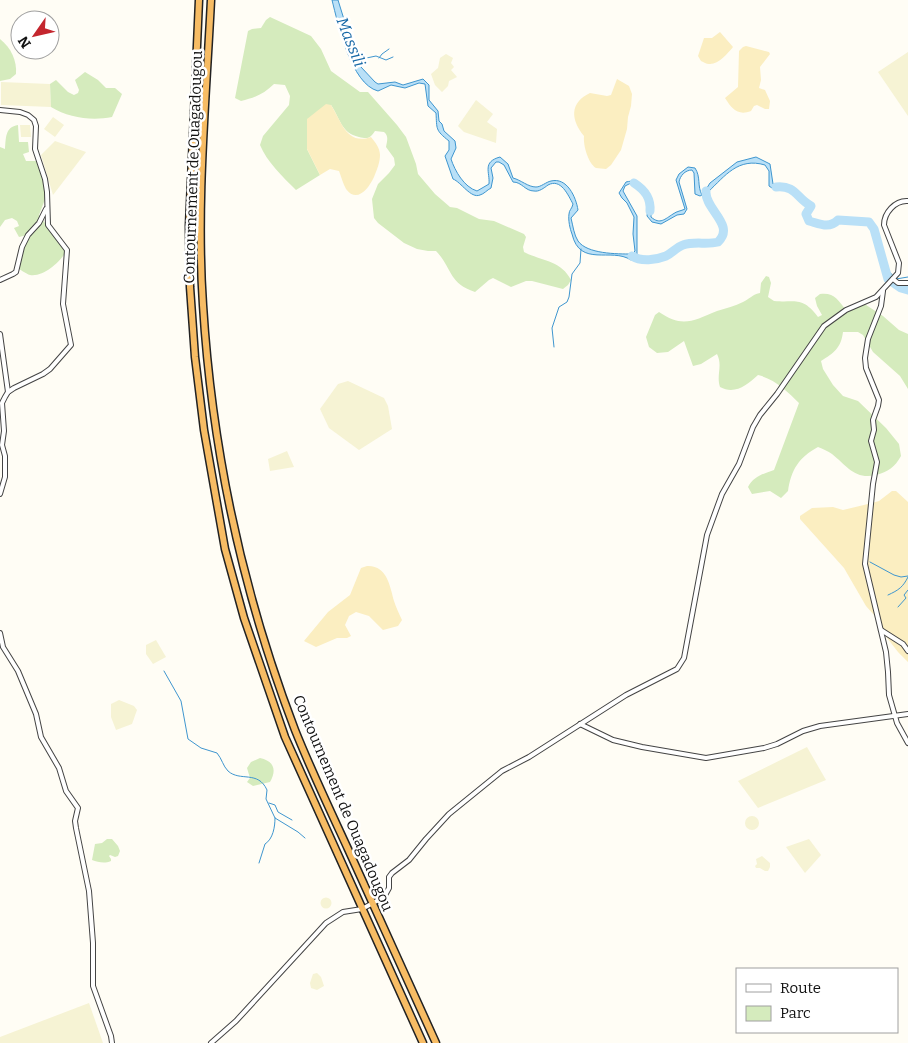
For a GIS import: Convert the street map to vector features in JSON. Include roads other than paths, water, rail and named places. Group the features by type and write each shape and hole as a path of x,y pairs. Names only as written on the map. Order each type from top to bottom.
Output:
{"highway":[{"name":"Contournement de Ouagadougou","path":"199,0 190,217 190,287 195,357 212,482 230,566 244,618 266,686 288,745 423,1043"},
{"name":"Contournement de Ouagadougou","path":"211,0 202,187 202,304 217,434 242,564 295,730 436,1043"}],"street":[{"path":"0,110 20,112 28,115 34,120 36,126 35,149 45,179 48,201 48,224 67,250 63,304 72,342 50,369 8,392 2,403 4,431 2,445 6,468 0,494"},
{"path":"211,1043 236,1021 326,923 343,912 362,909 384,897 389,888 389,877 392,873 409,860 449,814 502,771 529,757 626,695 677,669 684,658 707,535 722,494 739,464 753,427 824,326 846,310 876,298 898,273 899,263 884,225 884,219 886,214 900,201 908,201"},
{"path":"0,280 16,272 22,247 47,208"},
{"path":"893,279 908,284"},
{"path":"882,292 881,306 868,339 865,358 866,368 879,400 873,420 874,430 871,442 877,462 865,564 881,630 888,672 889,695 894,716 908,744"},
{"path":"0,334 8,392"},
{"path":"881,630 903,644 908,651"},
{"path":"0,633 3,648 18,671 36,714 40,737 59,768 66,791 78,808 75,821 89,892 93,943 93,986 112,1043"},
{"path":"580,724 613,740 706,758 764,748 777,744 803,731 820,726 908,714"}],"water":[{"path":"332,0 338,0 355,55 361,67 375,82 378,84 395,82 403,85 423,79 429,85 429,100 438,111 439,121 444,131 455,141 456,148 451,159 453,164 461,178 472,189 477,191 489,184 489,165 494,159 500,157 508,164 513,178 530,186 538,187 551,181 562,182 570,189 577,205 578,210 571,218 578,241 588,249 595,251 632,254 635,251 634,217 619,193 626,182 634,181 638,183 642,189 631,183 625,186 623,191 637,216 637,257 631,260 614,255 589,254 582,251 576,244 569,224 569,213 573,204 564,188 557,184 553,183 541,190 531,191 519,183 513,182 504,165 499,162 496,162 491,168 493,178 491,188 477,196 453,179 445,156 449,150 449,141 438,129 436,113 428,106 425,84 419,83 405,88 391,85 378,91 369,86 360,77 347,52"},
{"path":"756,157 770,164 773,184 786,186 786,189 769,186 769,171 765,165 755,163 740,166 726,174 708,192 705,191 710,183 737,162"},
{"path":"688,167 695,168 697,171 702,195 695,194 694,173 692,170 685,172 679,182 687,209 684,214 677,215 661,224 652,222 647,216 649,200 651,201 651,217 657,221 685,209 676,180 679,174"}],"waterway":[{"path":"379,58 389,49"},
{"path":"357,60 376,56 386,60 393,57"},
{"name":"Massili","path":"634,183 646,195 650,211"},
{"name":"Massili","path":"776,187 792,190 811,206 806,214 809,221 828,225 838,220 869,222 874,229 888,279 901,288 908,290"},
{"path":"632,256 644,260 653,259 666,256 683,245 718,242 723,236 722,223 710,204 706,191"},
{"path":"554,347 552,328 559,307 567,302 569,297 572,274 580,263 581,249"},
{"path":"885,267 896,279 908,277"},
{"path":"870,562 894,575 908,576"},
{"path":"888,595 900,588 908,577"},
{"path":"898,607 906,598 904,595 908,590"},
{"path":"164,671 181,701 188,739 201,748 217,753 226,769 233,774 259,780 267,790 266,799 275,818 305,838"},
{"path":"269,803 275,805 278,812 292,820"},
{"path":"259,863 265,844 273,832 275,818"}]}
